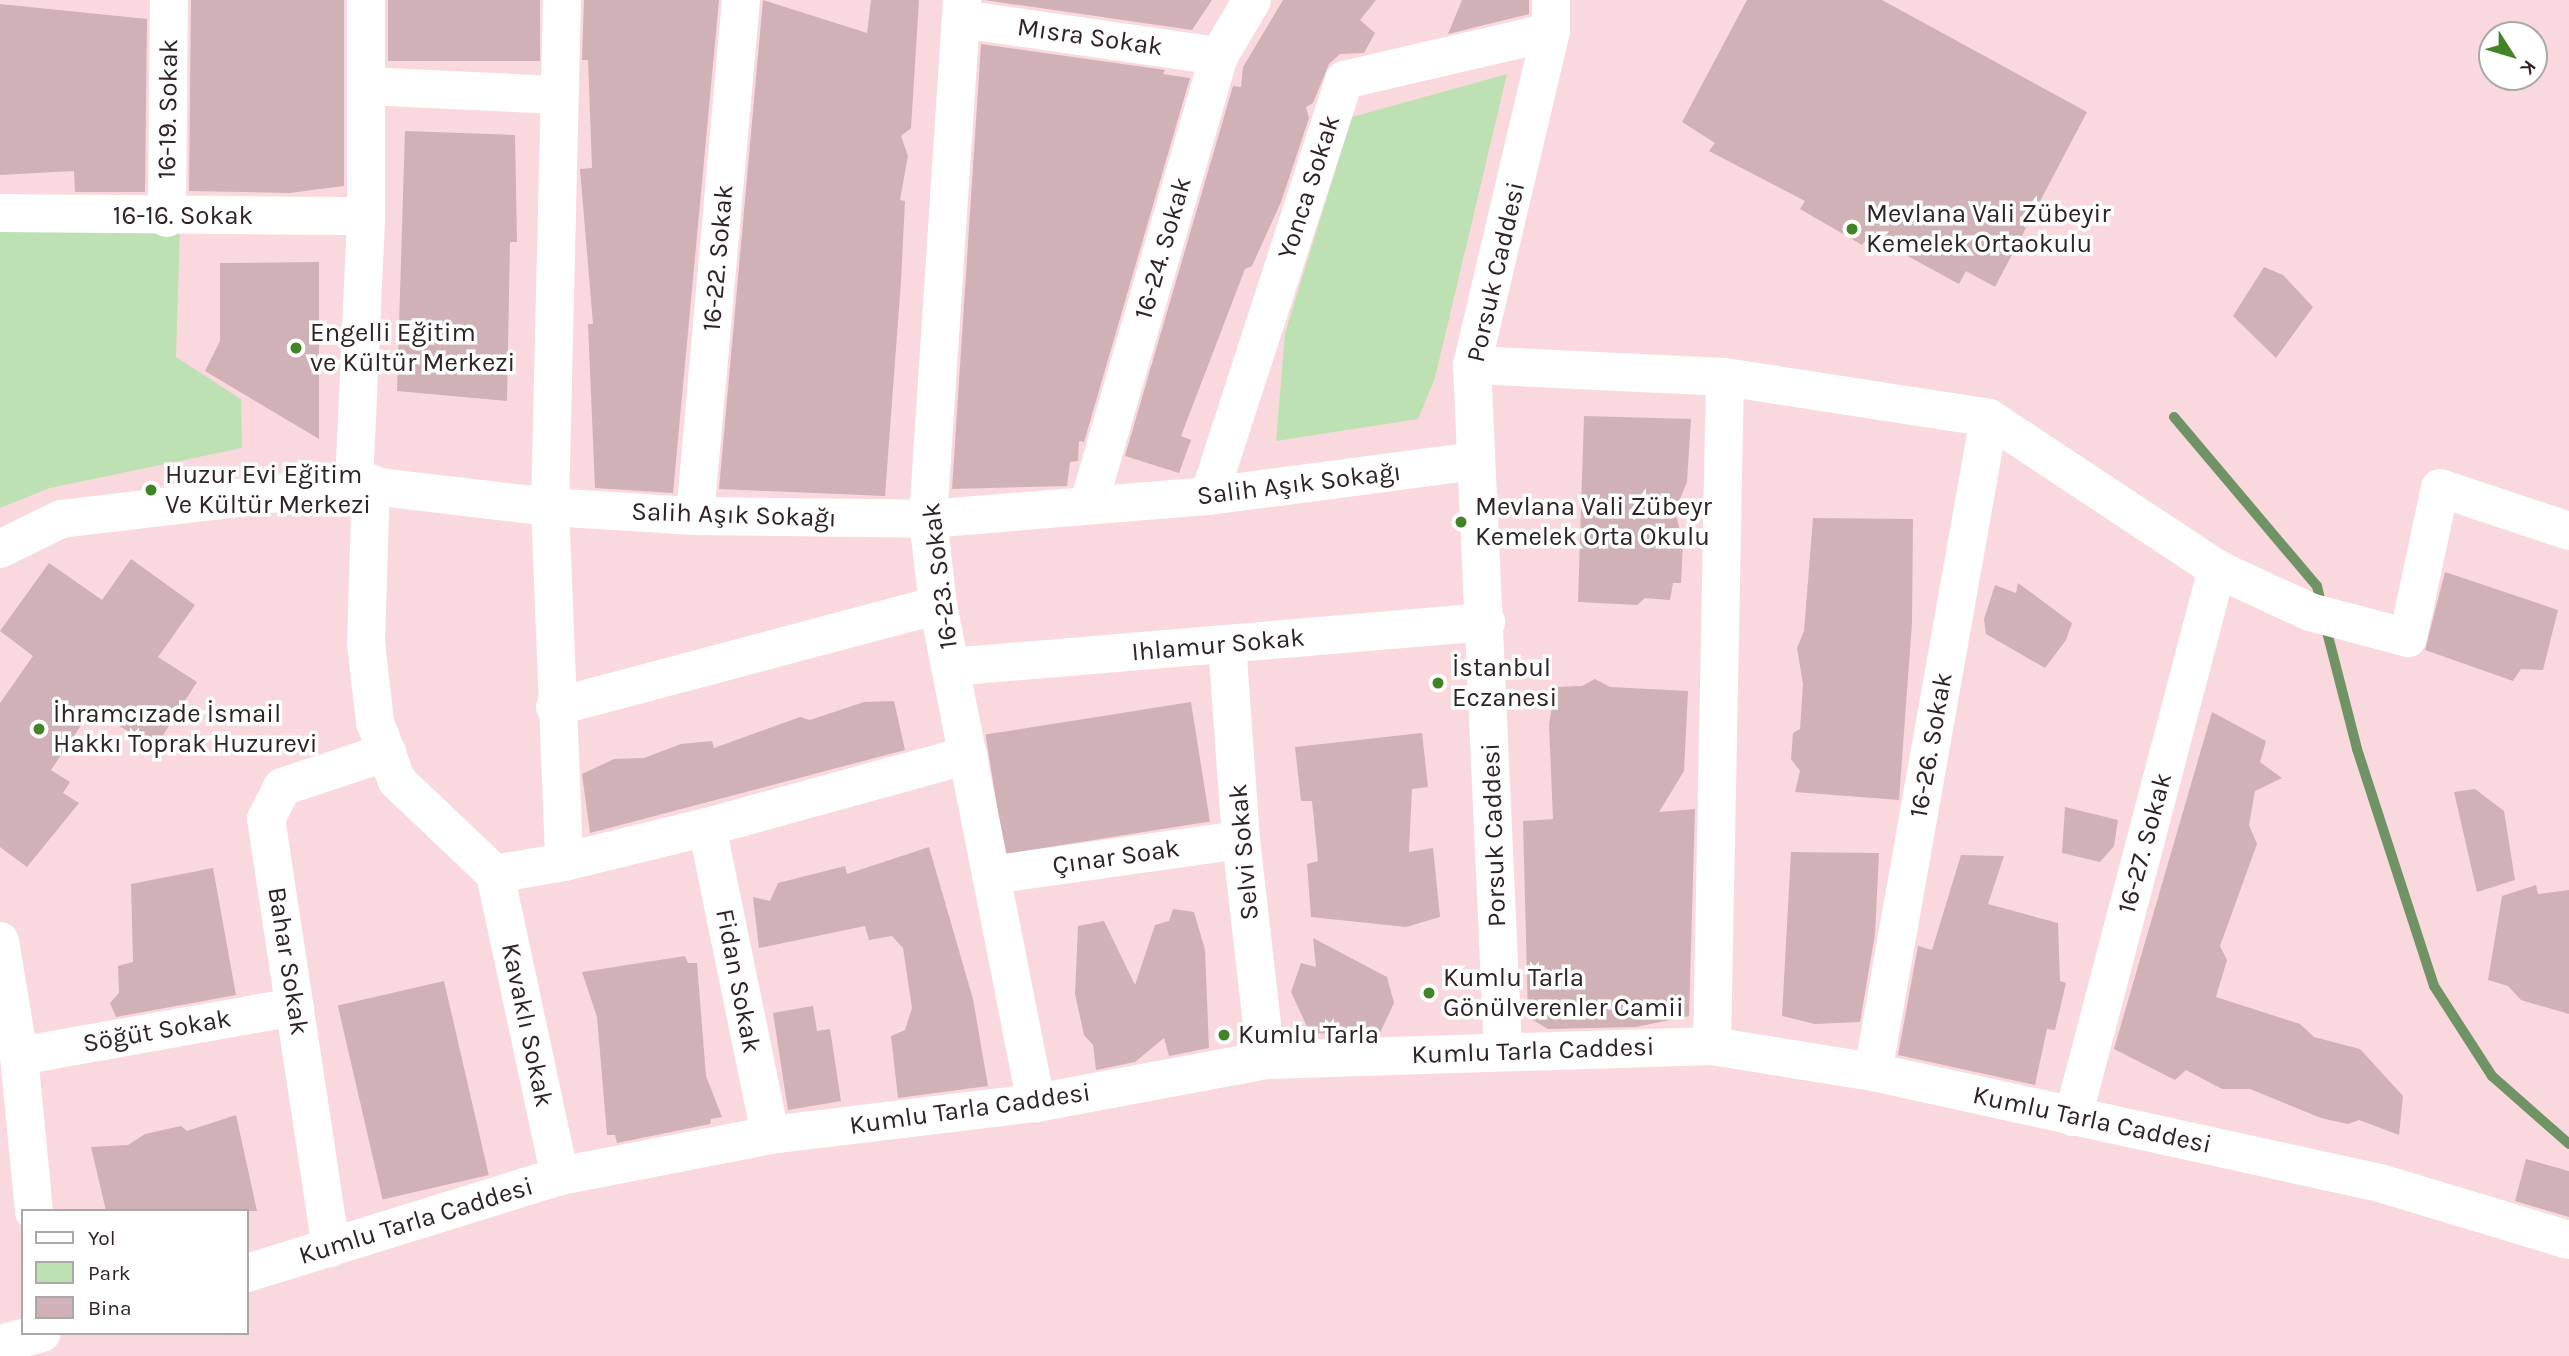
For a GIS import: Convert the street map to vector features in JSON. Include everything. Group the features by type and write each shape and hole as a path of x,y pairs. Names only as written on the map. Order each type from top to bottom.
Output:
{"street":[{"name":"16-19. Sokak","path":"167,218 169,0"},
{"path":"366,0 362,484 366,643 375,722 397,781 495,874 564,862 707,827 968,755"},
{"path":"562,0 550,507 555,707 564,862"},
{"name":"16-22. Sokak","path":"695,516 741,0"},
{"name":"16-24. Sokak","path":"1089,503 1219,56 1252,0"},
{"name":"Mısra Sokak","path":"962,9 1219,56"},
{"name":"16-23. Sokak","path":"962,9 928,519 938,606 1036,1103"},
{"name":"Porsuk Caddesi","path":"1503,1050 1486,622 1472,365 1551,16"},
{"name":"Yonca Sokak","path":"1209,496 1344,80 1551,16"},
{"path":"366,86 560,95"},
{"name":"16-16. Sokak","path":"0,214 167,218 366,216"},
{"path":"1472,365 1726,377 1989,418 2217,569 2310,612 2408,638 2440,488 2569,531"},
{"path":"1712,1046 1726,377"},
{"name":"16-26. Sokak","path":"1872,1072 1989,418"},
{"name":"Salih Aşık Sokağı","path":"0,549 61,519 362,484 550,507 695,516 928,519 1089,503 1209,496 1476,461"},
{"name":"16-27. Sokak","path":"2073,1117 2217,569"},
{"path":"555,707 938,606"},
{"name":"Ihlamur Sokak","path":"950,667 1486,622"},
{"name":"Selvi Sokak","path":"1227,644 1241,839 1266,1060"},
{"name":"Bahar Sokak","path":"331,1248 266,819 282,787 387,752"},
{"name":"Fidan Sokak","path":"707,827 769,1135"},
{"name":"Çınar Soak","path":"991,875 1241,839"},
{"name":"Kavaklı Sokak","path":"495,874 560,1176"},
{"path":"0,941 19,1056 34,1209"},
{"name":"Söğüt Sokak","path":"19,1056 295,1007"},
{"name":"Kumlu Tarla Caddesi","path":"248,1273 560,1176 769,1135 1036,1103 1266,1060 1503,1050 1712,1046 1872,1072 2380,1183 2569,1240"},
{"path":"0,1344 34,1335"}],"green space":[{"path":"1507,74 1435,378 1418,419 1276,441 1285,333 1352,117"},
{"path":"180,228 176,357 241,399 242,448 50,488 0,508 0,230"}],"building":[{"path":"191,0 344,0 344,186 289,193 189,191"},
{"path":"388,0 540,0 540,61 388,61"},
{"path":"584,0 719,0 673,493 595,488 588,324 593,324 580,169 592,168 588,60 582,60"},
{"path":"763,0 867,33 871,0 919,0 911,128 901,136 908,156 900,200 905,201 901,281 885,496 719,489"},
{"path":"984,0 1212,0 1192,30"},
{"path":"1283,0 1376,0 1360,20 1375,33 1364,53 1340,54 1329,64 1313,103 1306,107 1309,118 1281,202 1252,266 1245,269 1181,436 1191,440 1179,473 1125,456 1233,86 1241,87 1243,67"},
{"path":"1462,0 1529,0 1529,14 1448,34"},
{"path":"1747,0 1882,0 2087,112 1995,287 1966,271 1959,284 1869,235 1862,245 1800,209 1805,201 1709,151 1715,143 1682,122"},
{"path":"0,4 147,19 145,192 75,192 74,171 0,175"},
{"path":"981,44 1165,70 1163,74 1190,78 1084,442 1079,441 1078,461 1070,462 1067,486 952,489"},
{"path":"405,131 515,135 517,242 510,242 507,401 397,391"},
{"name":"Engelli Eğitim ve Kültür Merkezi","path":"319,262 319,439 205,371 220,341 220,263"},
{"path":"2264,267 2283,275 2313,307 2276,358 2233,316"},
{"path":"1584,416 1691,419 1687,482 1675,511 1683,543 1681,583 1673,583 1670,600 1645,598 1637,605 1578,602"},
{"path":"1813,518 1913,519 1912,623 1899,800 1795,792 1800,771 1791,759 1793,733 1800,729 1803,684 1797,648 1804,631"},
{"name":"İhramcızade İsmail Hakkı Toprak Huzurevi","path":"131,559 195,605 158,657 197,682 155,748 92,709 51,770 70,782 63,793 79,803 27,867 0,847 0,703 33,656 0,631 49,563 102,600"},
{"path":"2445,572 2558,610 2543,670 2521,669 2513,681 2425,650"},
{"path":"2018,583 2072,623 2066,640 2045,668 1986,634 1984,619 1995,585 2016,593"},
{"path":"1595,679 1610,687 1688,691 1684,771 1659,812 1695,809 1689,1016 1636,1027 1548,1029 1528,1017 1523,821 1553,819 1549,725 1555,687 1582,686"},
{"path":"894,701 905,750 590,833 582,774 614,759 644,758 681,744 712,741 714,748 800,717 810,720 864,702"},
{"path":"1191,702 1210,822 1004,854 986,735"},
{"path":"2212,712 2266,741 2260,762 2282,778 2255,791 2249,825 2257,844 2220,946 2227,960 2216,997 2300,1024 2314,1037 2360,1049 2403,1096 2399,1135 2359,1120 2348,1124 2321,1118 2250,1089 2222,1089 2186,1070 2175,1080 2114,1049"},
{"path":"1422,733 1428,787 1412,789 1409,852 1433,848 1440,917 1406,927 1311,917 1307,864 1318,861 1312,801 1301,801 1295,747"},
{"path":"2475,789 2504,811 2515,880 2477,892 2454,792"},
{"path":"2065,807 2118,820 2114,846 2100,862 2062,853"},
{"path":"929,847 973,999 988,1086 898,1098 891,1036 905,1030 912,1008 903,948 892,936 869,940 865,926 759,948 753,897 770,901 778,883 845,866 847,874"},
{"path":"1791,852 1879,853 1875,934 1860,1022 1815,1024 1782,1016"},
{"path":"1961,855 2004,856 1988,904 2058,923 2060,981 2066,983 2055,1030 2047,1029 2035,1085 1898,1055 1918,946 1932,950"},
{"path":"213,868 236,995 116,1017 110,1003 119,993 118,966 133,962 131,884"},
{"path":"2536,885 2538,894 2569,890 2569,1014 2521,1000 2508,986 2488,980 2502,896"},
{"path":"1173,909 1194,912 1205,950 1209,1048 1169,1056 1164,1038 1135,1062 1096,1070 1093,1045 1084,1035 1075,994 1078,926 1104,921 1135,985 1155,925 1169,921"},
{"path":"1313,938 1387,977 1394,1003 1379,1035 1310,1033 1291,992 1301,963 1316,967"},
{"path":"685,956 688,963 697,963 706,1076 722,1117 711,1119 710,1124 617,1143 615,1135 607,1135 597,1017 582,972"},
{"path":"444,981 489,1175 383,1199 338,1006"},
{"path":"813,1006 817,1031 830,1029 841,1101 788,1110 773,1013"},
{"path":"236,1115 257,1211 106,1209 91,1147 128,1145 145,1134 181,1126 187,1131"},
{"path":"2526,1159 2569,1171 2569,1217 2515,1201"}],"waterway":[{"path":"2174,417 2317,586 2322,608"},
{"path":"2325,624 2357,749 2434,986 2492,1076 2569,1144"}],"place":[{"name":"Mevlana Vali Zübeyir Kemelek Ortaokulu","path":"1852,229"},
{"name":"Engelli Eğitim ve Kültür Merkezi","path":"296,348"},
{"name":"Huzur Evi Eğitim Ve Kültür Merkezi","path":"151,490"},
{"name":"Mevlana Vali Zübeyr Kemelek Orta Okulu","path":"1461,522"},
{"name":"İstanbul Eczanesi","path":"1438,683"},
{"name":"İhramcızade İsmail Hakkı Toprak Huzurevi","path":"39,729"},
{"name":"Kumlu Tarla Gönülverenler Camii","path":"1429,993"},
{"name":"Kumlu Tarla","path":"1224,1035"}]}
